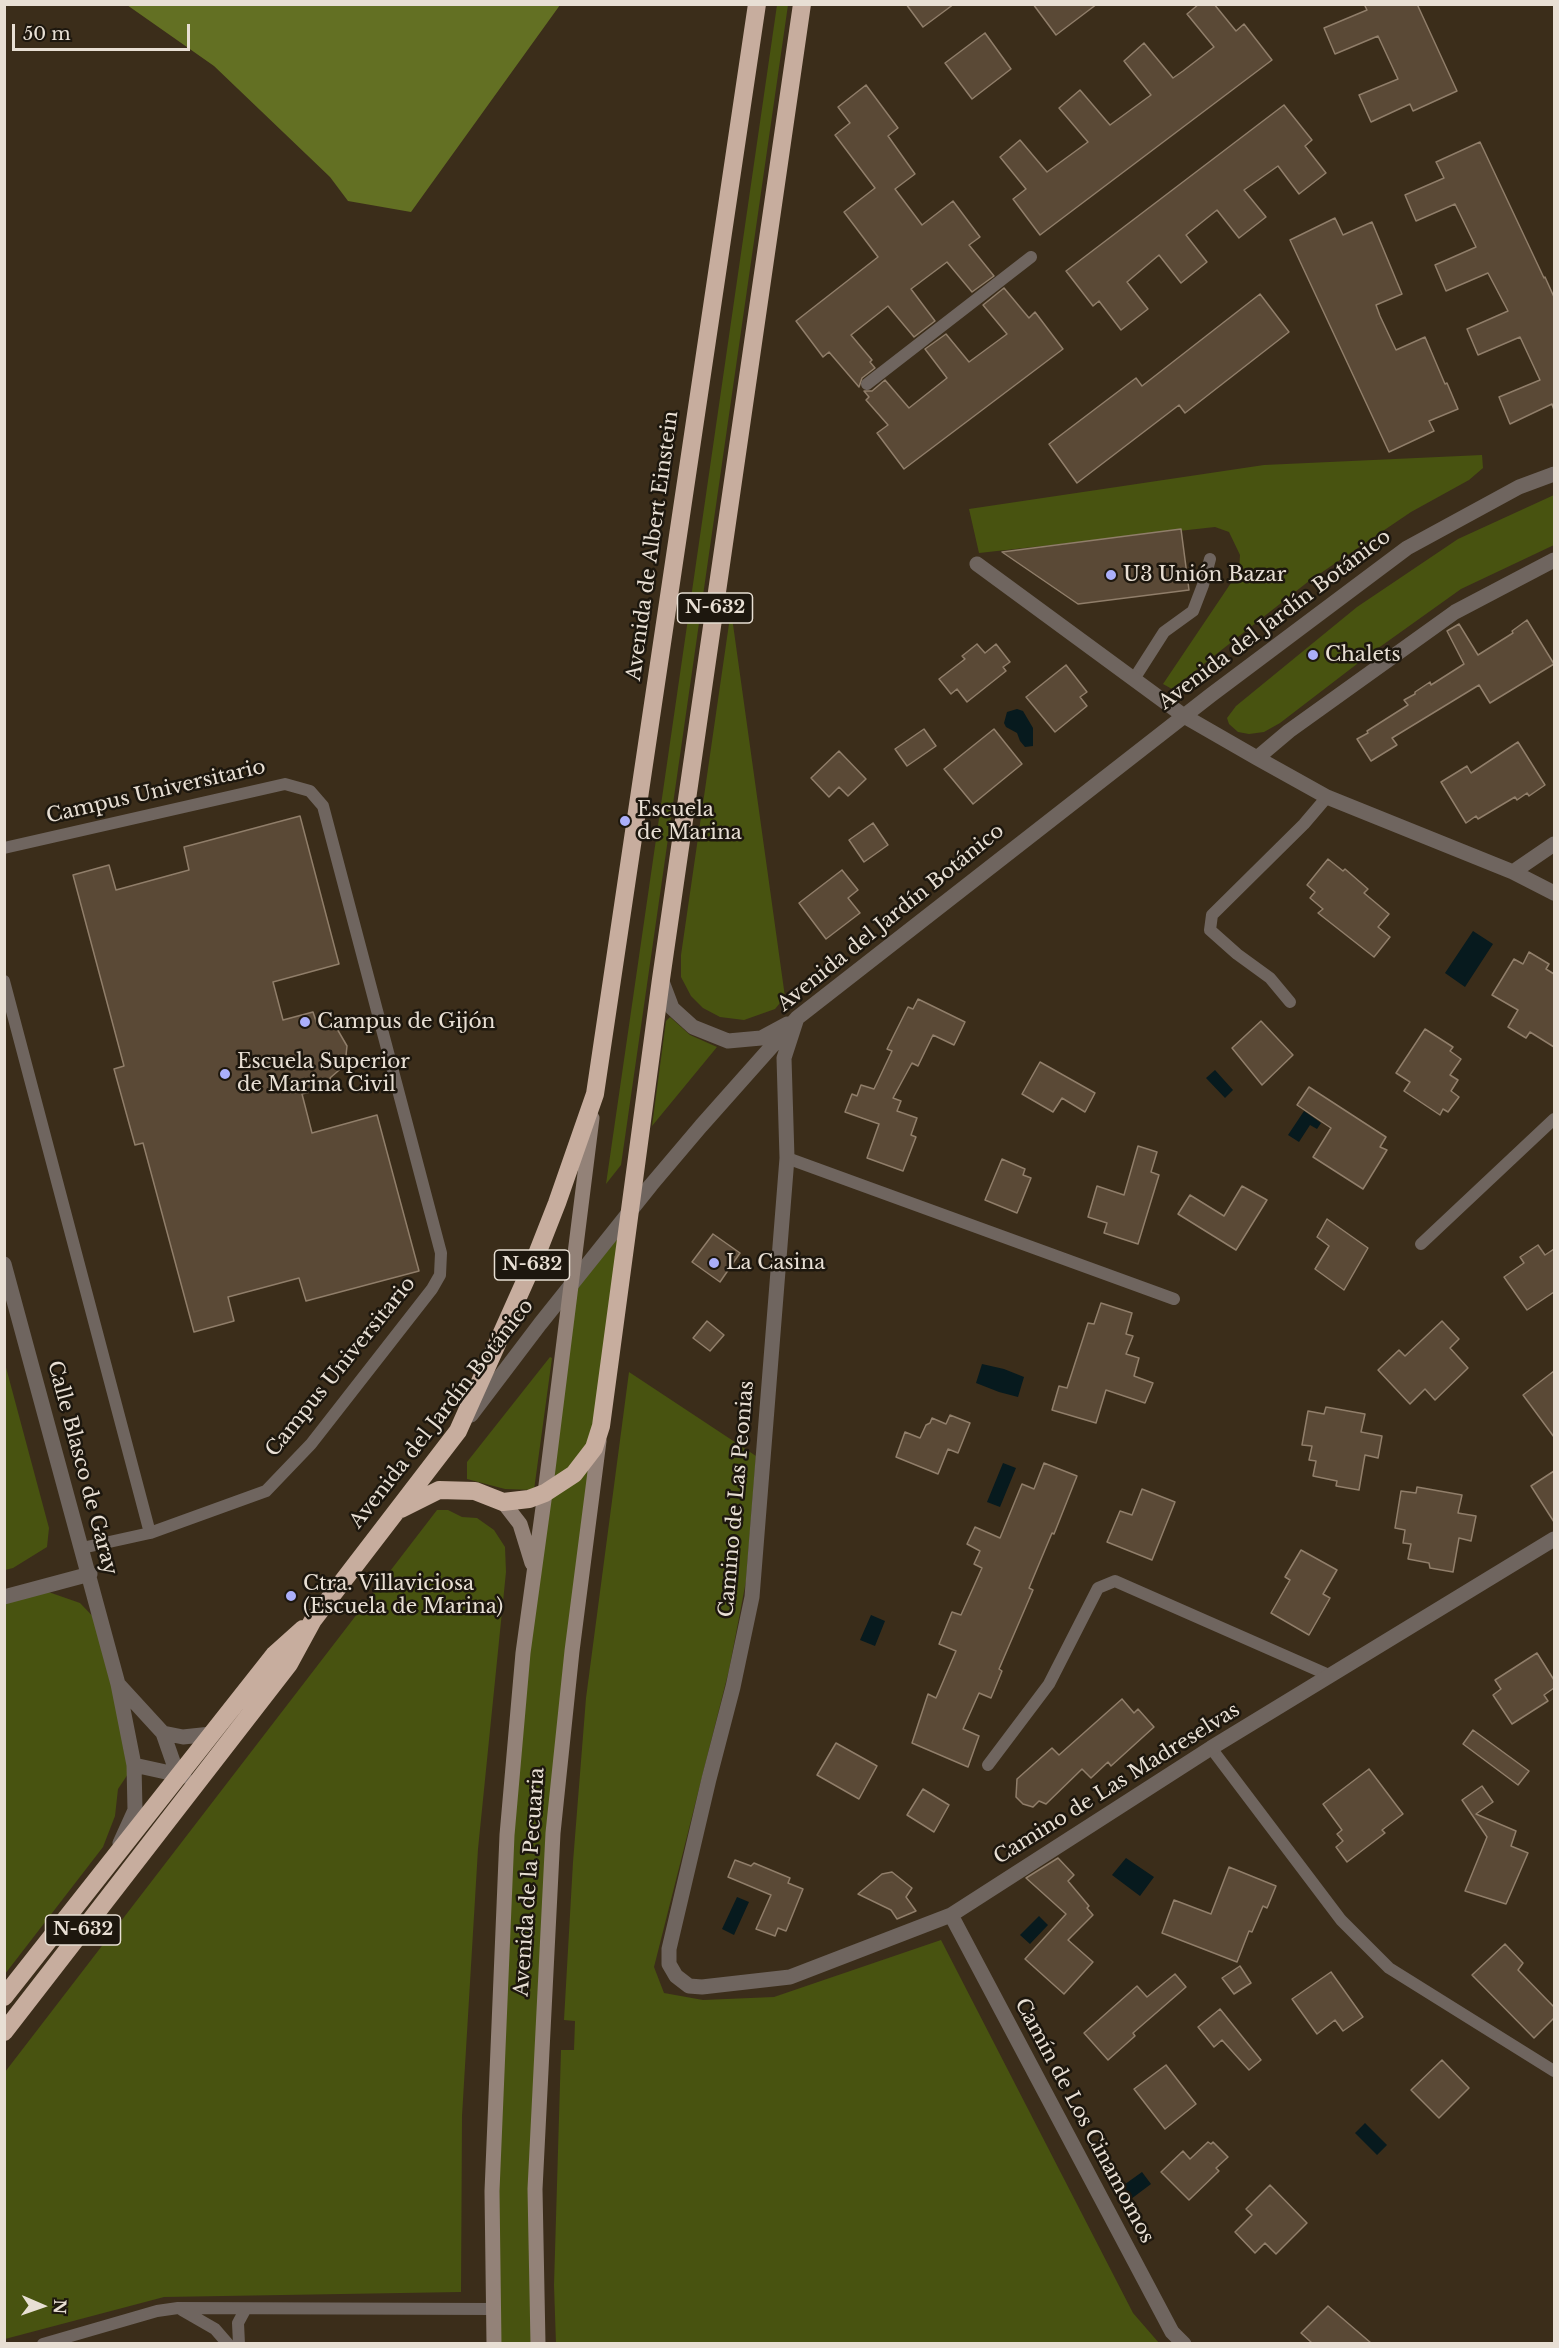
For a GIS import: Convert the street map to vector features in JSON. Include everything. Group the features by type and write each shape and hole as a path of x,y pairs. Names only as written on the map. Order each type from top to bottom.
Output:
{"highway":[{"name":"Avenida de Albert Einstein","path":"458,1431 535,1259 595,1095 757,4"},
{"name":"N-632","path":"631,1211 662,979 802,4"},
{"name":"Avenida de la Pecuaria","path":"395,1512 439,1490 474,1491 503,1502 529,1499 546,1493 574,1474 594,1448 601,1426 621,1266 631,1211"},
{"name":"Avenida del Jardín Botánico","path":"4,2031 289,1664 313,1620 458,1431"},
{"name":"Avenida del Jardín Botánico","path":"4,1997 274,1655 313,1620"}],"street":[{"name":"Avenida del Jardín Botánico","path":"458,1431 631,1211 701,1126 797,1018 1184,716 1407,548 1519,487 1554,474"},
{"path":"1257,758 1289,731 1455,612 1554,560"},
{"path":"977,564 1184,716 1257,758 1327,797 1513,872 1554,893"},
{"path":"1513,872 1554,844"},
{"path":"662,979 672,1008 679,1015 693,1027 728,1041 761,1038 797,1018"},
{"name":"Camino de Las Peonias","path":"676,1976 669,1964 669,1949 733,1687 752,1597 787,1158 784,1058 797,1018"},
{"name":"Avenida de Albert Einstein","path":"570,1286 595,1095"},
{"name":"Calle Blasco de Garay","path":"4,1264 90,1574 118,1684 134,1765 135,1810 116,1854"},
{"name":"Avenida de la Pecuaria","path":"494,2343 492,2191 507,1835 523,1653 546,1493 570,1286"},
{"name":"Avenida de la Pecuaria","path":"538,2343 536,2189 553,1833 574,1639 601,1426"},
{"name":"Avenida de la Pecuaria","path":"503,1502 520,1524 534,1569"},
{"name":"Camino de Las Madreselvas","path":"676,1976 689,1986 702,1987 790,1977 951,1915 1212,1748 1554,1539"},
{"path":"4,1598 90,1574"},
{"name":"Calle Blasco de Garay","path":"118,1684 163,1733 178,1776"},
{"path":"163,1733 183,1737 211,1734"},
{"path":"134,1765 178,1776 189,1776 208,1768"},
{"path":"162,1828 178,1776"},
{"name":"Camín de Los Cinamomos","path":"951,1915 1172,2332 1184,2343"}],"lane":[{"path":"867,384 1031,258"},
{"path":"1134,679 1164,632 1193,611 1210,559"},
{"name":"Campus Universitario","path":"4,848 285,784 310,791 323,806 441,1253 440,1275 432,1288 311,1444 266,1491 150,1533 82,1548"},
{"path":"1290,1002 1270,978 1237,954 1210,930 1212,915 1304,824 1327,797"},
{"path":"4,981 150,1533"},
{"path":"1421,1244 1554,1119"},
{"path":"787,1158 1174,1299"},
{"path":"988,1765 1049,1684 1098,1587 1115,1581 1331,1676"},
{"path":"1212,1748 1341,1920 1389,1968 1554,2071"},
{"path":"44,2343 157,2311 178,2308 494,2309"},
{"path":"178,2308 215,2329 228,2343"},
{"path":"239,2343 238,2323 245,2310"}],"green space":[{"path":"127,5 560,5 411,212 348,201 330,177 214,66"},
{"path":"777,5 788,5 621,1165 606,1184"},
{"path":"1482,455 1483,468 1469,480 1411,512 1309,581 1172,689 1163,684 1239,571 1240,555 1229,532 1215,527 979,553 969,509 1264,465"},
{"path":"1554,495 1554,545 1461,589 1370,654 1280,723 1264,732 1249,734 1238,732 1229,724 1227,718 1236,706 1357,607 1458,539"},
{"path":"731,610 785,997 775,1009 744,1020 720,1017 703,1008 691,996 681,977 681,955"},
{"path":"670,1017 690,1035 717,1047 652,1126 666,1021"},
{"path":"631,1211 572,1651 535,2189 538,2343 494,2344 507,1835 570,1286"},
{"path":"550,1357 552,1358 534,1490 505,1489 467,1479 467,1462"},
{"path":"4,1360 49,1528 47,1547 13,1568 5,1570"},
{"path":"629,1372 756,1456 746,1581 729,1670 654,1967 664,1993 703,2000 774,1997 941,1940 1133,2313 1159,2343 556,2344 554,2285 561,2050 574,2050 575,2021 564,2020 573,1862 586,1698"},
{"path":"437,1510 448,1510 462,1517 477,1518 494,1530 505,1547 506,1572 478,1849 462,2116 461,2292 164,2297 5,2339 5,2072"},
{"path":"37,1588 80,1603 104,1628 134,1765 118,1789 115,1816 103,1847 5,1974 5,1597"}],"shaded area":[{"path":"1017,709 1023,711 1033,728 1033,746 1025,747 1017,733 1006,727 1004,723 1007,712"},
{"path":"1473,931 1493,944 1465,987 1445,973"},
{"path":"1215,1070 1233,1090 1225,1098 1206,1078"},
{"path":"1304,1111 1321,1123 1317,1129 1310,1125 1299,1142 1288,1135"},
{"path":"982,1364 1024,1377 1018,1397 976,1383"},
{"path":"1003,1463 1016,1468 1000,1507 987,1502"},
{"path":"871,1615 885,1621 875,1646 860,1640"},
{"path":"1126,1858 1154,1877 1140,1896 1112,1875"},
{"path":"737,1897 749,1902 734,1935 722,1929"},
{"path":"1039,1916 1048,1925 1030,1944 1020,1935"},
{"path":"1365,2123 1387,2145 1377,2155 1355,2133"},
{"path":"1142,2172 1151,2184 1123,2205 1114,2192"}],"building":[{"path":"906,4 954,4 923,27"},
{"path":"1033,4 1097,4 1056,35"},
{"path":"1199,4 1214,4 1236,31 1244,24 1272,60 1040,235 1013,199 1026,189 1000,157 1020,140 1047,172 1088,142 1059,108 1080,90 1110,125 1151,95 1124,61 1144,43 1173,78 1183,71 1214,47 1187,14"},
{"path":"1364,4 1417,4 1457,91 1413,111 1410,104 1371,122 1359,95 1398,79 1378,36 1335,54 1324,28 1367,10"},
{"path":"985,33 1011,69 972,99 945,63"},
{"path":"866,85 898,128 888,136 915,174 895,189 922,225 953,201 980,237 969,245 994,276 972,292 947,262 911,289 935,321 914,337 888,306 851,335 872,360 870,362 875,368 862,378 859,387 829,352 823,357 796,321 878,257 844,212 875,188 835,135 850,123 838,107"},
{"path":"1284,105 1312,140 1305,146 1326,173 1299,194 1278,166 1244,190 1266,217 1239,238 1217,210 1186,235 1207,262 1181,283 1159,255 1127,282 1148,309 1121,330 1099,301 1093,306 1066,271"},
{"path":"1480,142 1554,297 1554,410 1552,404 1510,424 1499,397 1540,380 1520,337 1478,355 1467,329 1508,311 1488,273 1446,291 1435,265 1476,247 1455,204 1416,221 1405,195 1444,178 1436,162"},
{"path":"1335,218 1343,235 1372,222 1402,294 1376,305 1380,316 1396,350 1425,337 1458,409 1429,421 1434,431 1389,452 1290,240"},
{"path":"1004,288 1029,318 1035,312 1063,349 904,469 877,433 888,425 866,400 869,397 864,391 872,391 885,380 909,408 947,378 925,349 946,334 969,362 1007,334 983,305"},
{"path":"1260,294 1289,332 1185,413 1179,405 1077,483 1049,444 1136,378 1142,386"},
{"name":"U3 Unión Bazar","path":"1181,529 1189,590 1078,604 1002,552"},
{"path":"1527,620 1554,664 1490,703 1479,685 1392,738 1397,745 1371,761 1357,739 1408,705 1404,700 1415,692 1430,682 1431,685 1464,664 1447,631 1459,624 1478,655 1513,633 1512,631"},
{"path":"977,644 985,653 996,644 1010,662 1003,667 1006,671 967,702 957,689 951,694 939,679 965,659 962,656"},
{"path":"1066,665 1087,692 1080,697 1087,706 1055,732 1026,697"},
{"path":"924,729 936,746 907,766 895,749"},
{"path":"994,729 1022,764 973,804 944,769"},
{"path":"1518,742 1545,785 1529,796 1527,793 1517,800 1515,797 1478,819 1476,816 1466,823 1441,782 1467,766 1471,773"},
{"path":"839,751 866,779 848,796 839,787 829,797 811,778"},
{"name":"Escuela Superior de Marina Civil","path":"300,816 339,964 273,982 283,1020 313,1012 317,1024 336,1027 347,1046 345,1065 330,1078 333,1086 302,1094 312,1133 377,1115 419,1271 306,1301 299,1278 228,1297 234,1321 194,1332 143,1143 135,1145 114,1069 124,1066 73,875 109,865 116,890 189,870 184,847"},
{"path":"873,823 888,845 864,862 849,840"},
{"path":"1328,859 1343,871 1345,869 1368,889 1364,893 1389,914 1378,927 1390,937 1374,957 1318,913 1323,909 1310,898 1315,892 1307,885"},
{"path":"842,870 858,890 848,898 860,913 826,939 799,903"},
{"path":"1529,952 1549,964 1546,969 1554,974 1554,1047 1530,1032 1526,1038 1508,1027 1518,1010 1492,995 1514,959 1523,964"},
{"path":"918,999 965,1022 954,1045 933,1035 918,1066 912,1063 893,1098 901,1101 897,1111 917,1118 911,1135 916,1137 903,1171 867,1158 879,1124 845,1112 852,1094 857,1096 861,1085 874,1089 892,1051 887,1049 908,1007 913,1009"},
{"path":"1261,1021 1293,1055 1262,1085 1232,1048"},
{"path":"1425,1029 1453,1047 1450,1051 1461,1059 1450,1075 1458,1080 1451,1091 1459,1097 1448,1112 1443,1109 1440,1115 1404,1091 1410,1082 1396,1073"},
{"path":"1040,1062 1095,1093 1085,1112 1062,1098 1053,1112 1022,1094"},
{"path":"1309,1087 1386,1137 1380,1147 1387,1150 1363,1189 1313,1157 1331,1128 1297,1105"},
{"path":"1138,1146 1157,1152 1151,1172 1159,1175 1138,1244 1104,1233 1107,1223 1088,1217 1097,1186 1124,1195"},
{"path":"1002,1159 1025,1169 1023,1175 1031,1178 1017,1213 985,1200"},
{"path":"1242,1186 1267,1200 1236,1250 1178,1214 1190,1195 1224,1216"},
{"path":"1327,1219 1368,1248 1344,1290 1315,1269 1329,1246 1317,1237"},
{"path":"713,1234 740,1253 720,1282 692,1262"},
{"path":"1538,1245 1545,1255 1554,1249 1554,1292 1527,1310 1504,1277 1524,1263 1520,1257"},
{"path":"1101,1303 1132,1313 1126,1334 1133,1336 1126,1354 1139,1358 1134,1376 1153,1383 1145,1403 1106,1390 1096,1423 1052,1410 1059,1386 1067,1388 1088,1323 1094,1324"},
{"path":"707,1321 724,1335 710,1351 693,1338"},
{"path":"1442,1321 1459,1339 1450,1348 1468,1368 1435,1400 1425,1389 1410,1404 1378,1370 1399,1350 1405,1356"},
{"path":"1554,1371 1554,1437 1523,1395"},
{"path":"1326,1407 1365,1414 1361,1432 1382,1436 1378,1458 1365,1455 1359,1490 1336,1486 1337,1481 1313,1476 1316,1461 1309,1460 1312,1446 1302,1445 1308,1411 1324,1414"},
{"path":"950,1415 970,1423 958,1453 948,1449 938,1474 896,1457 905,1432 920,1438 932,1418 946,1424"},
{"path":"1044,1463 1077,1476 1029,1588 1033,1590 999,1669 1002,1671 991,1698 979,1693 963,1729 979,1736 968,1767 912,1743 928,1694 936,1698 956,1651 939,1644 952,1612 961,1615 982,1568 974,1564 980,1551 967,1544 975,1527 1000,1538 1022,1484 1034,1489"},
{"path":"1554,1471 1554,1522 1531,1486"},
{"path":"1417,1487 1462,1495 1458,1513 1476,1516 1471,1541 1459,1538 1453,1572 1430,1568 1429,1563 1408,1559 1411,1544 1403,1543 1405,1530 1395,1528 1401,1491 1416,1493"},
{"path":"1142,1489 1175,1502 1152,1560 1107,1542 1120,1511 1132,1515"},
{"path":"1301,1550 1337,1570 1323,1594 1330,1598 1309,1635 1271,1613 1290,1580 1285,1577"},
{"path":"1537,1653 1554,1680 1554,1688 1544,1695 1548,1701 1512,1724 1493,1695 1501,1689 1495,1680"},
{"path":"1122,1699 1134,1713 1138,1709 1154,1727 1111,1766 1108,1762 1091,1778 1082,1769 1046,1804 1039,1801 1033,1807 1023,1804 1016,1797 1017,1779 1052,1748 1059,1755"},
{"path":"1473,1730 1529,1771 1518,1785 1463,1744"},
{"path":"836,1743 877,1766 859,1799 817,1775"},
{"path":"1369,1769 1403,1814 1382,1830 1385,1833 1347,1862 1336,1847 1343,1841 1337,1834 1342,1830 1323,1804"},
{"path":"1482,1786 1493,1802 1476,1814 1516,1831 1511,1846 1528,1853 1506,1904 1465,1891 1487,1837 1462,1800"},
{"path":"923,1789 949,1805 934,1832 907,1815"},
{"path":"1058,1858 1074,1875 1068,1881 1089,1906 1087,1908 1093,1915 1068,1940 1093,1962 1064,1994 1025,1959 1066,1914 1026,1878"},
{"path":"735,1860 751,1866 754,1863 790,1878 788,1883 803,1889 786,1931 778,1928 775,1936 756,1929 771,1895 728,1877"},
{"path":"1229,1867 1276,1886 1267,1908 1263,1906 1252,1932 1249,1931 1237,1962 1162,1933 1174,1900 1211,1914"},
{"path":"892,1872 912,1888 906,1897 916,1911 897,1919 891,1910 858,1894 882,1874"},
{"path":"1505,1944 1523,1963 1518,1970 1554,2007 1554,2018 1534,2038 1472,1975"},
{"path":"1240,1966 1251,1983 1234,1994 1222,1978"},
{"path":"1331,1972 1363,2017 1343,2031 1335,2020 1317,2034 1292,1999"},
{"path":"1175,1974 1186,1987 1133,2033 1135,2036 1108,2060 1084,2033 1137,1986 1147,1997"},
{"path":"1220,2009 1261,2060 1249,2070 1222,2040 1214,2047 1198,2027"},
{"path":"1442,2060 1469,2088 1439,2118 1411,2090"},
{"path":"1166,2065 1196,2104 1165,2129 1134,2089"},
{"path":"1208,2142 1211,2144 1213,2142 1228,2157 1216,2168 1219,2171 1189,2200 1161,2172 1183,2151 1190,2159"},
{"path":"1270,2185 1307,2223 1276,2254 1265,2243 1255,2253 1235,2232 1252,2215 1246,2209"},
{"path":"1328,2306 1371,2343 1312,2343 1301,2333"}],"place":[{"name":"U3 Unión Bazar","path":"1111,575"},
{"name":"Chalets","path":"1313,655"},
{"name":"Escuela de Marina","path":"625,821"},
{"name":"Campus de Gijón","path":"305,1022"},
{"name":"Escuela Superior de Marina Civil","path":"225,1074"},
{"name":"La Casina","path":"714,1263"},
{"name":"Ctra. Villaviciosa (Escuela de Marina)","path":"291,1596"}]}
